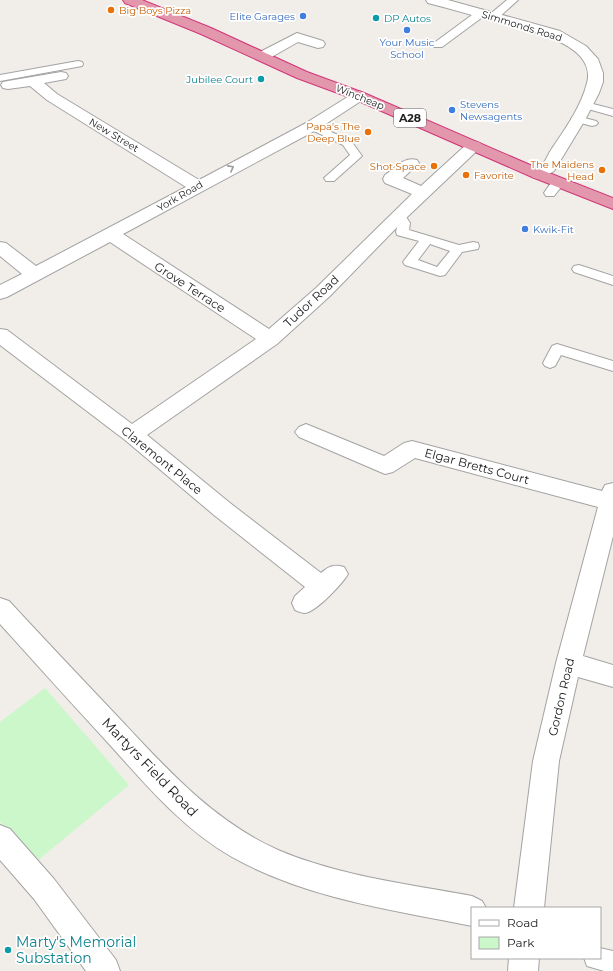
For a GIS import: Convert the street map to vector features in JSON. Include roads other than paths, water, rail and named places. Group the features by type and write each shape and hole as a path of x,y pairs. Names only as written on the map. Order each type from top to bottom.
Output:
{"highway":[{"name":"Wincheap","path":"130,0 263,56 302,75 359,96 538,174 555,188 613,204"}],"street":[{"name":"Simmonds Road","path":"433,0 555,34 566,39 584,51 595,67 597,74 592,93 548,168 538,174"},
{"path":"263,56 297,37 318,44"},
{"path":"4,82 33,77 61,76"},
{"name":"New Street","path":"33,77 38,86 52,97 197,186"},
{"name":"York Road","path":"0,293 167,204 197,186 312,126 359,96"},
{"name":"Tudor Road","path":"132,435 270,339 323,292 399,215 474,146"},
{"path":"411,162 390,179 423,192"},
{"name":"Grove Terrace","path":"110,234 270,339"},
{"path":"0,247 34,274"},
{"name":"Claremont Place","path":"0,335 132,435 222,509 329,580 304,603"},
{"name":"Elgar Bretts Court","path":"306,432 385,466 412,449 612,496"},
{"name":"Gordon Road","path":"529,907 546,761 569,663 612,496"},
{"name":"Martyrs Field Road","path":"0,608 162,783 187,807 215,830 248,850 279,865 313,877 471,912"},
{"path":"569,663 613,676"},
{"path":"0,838 44,889 105,971"},
{"path":"523,971 524,959"}],"lane":[{"path":"438,45 513,0"},
{"path":"33,77 78,64"},
{"path":"585,105 613,112"},
{"path":"577,119 592,123"},
{"path":"312,126 346,143 356,156 330,178"},
{"path":"399,215 404,223 402,232 458,249 473,246"},
{"path":"427,240 410,262 440,272 458,249"},
{"path":"579,269 613,281"},
{"path":"550,363 557,349 613,366"},
{"path":"600,959 613,962"}],"place":[{"name":"Big Boys Pizza","path":"111,10"},
{"name":"Elite Garages","path":"303,16"},
{"name":"DP Autos","path":"376,18"},
{"name":"Your Music School","path":"407,30"},
{"name":"Jubilee Court","path":"261,79"},
{"name":"Stevens Newsagents","path":"452,110"},
{"name":"Papa's The Deep Blue","path":"368,132"},
{"name":"Shot Space","path":"434,166"},
{"name":"The Maidens Head","path":"602,170"},
{"name":"Favorite","path":"466,175"},
{"name":"Kwik-Fit","path":"525,229"},
{"name":"Marty's Memorial Substation","path":"8,950"}]}
